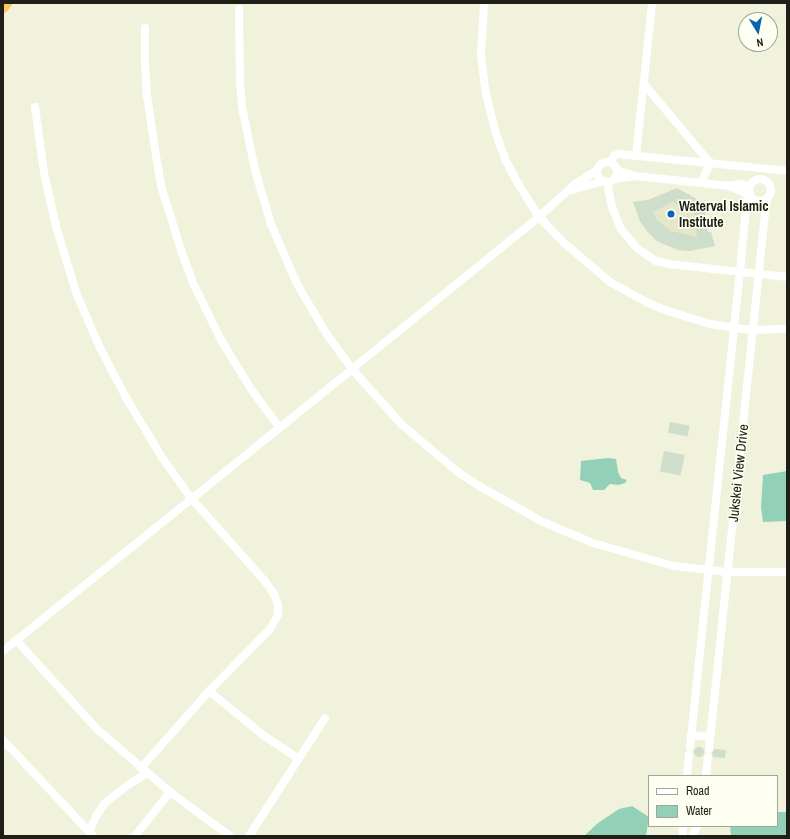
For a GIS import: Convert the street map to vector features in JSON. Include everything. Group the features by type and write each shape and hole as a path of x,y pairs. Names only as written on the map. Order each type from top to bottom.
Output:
{"highway":[{"path":"3,7 6,3"}],"street":[{"path":"484,3 481,55 495,131 508,164 539,216 576,255 610,282 648,303 687,318 734,328 753,330 787,329"},
{"path":"636,156 652,3"},
{"path":"239,9 240,77 248,144 263,200 281,250 297,284 326,333 352,369 401,424 430,450 460,473 517,509 566,532 594,543 674,566 727,572 787,572"},
{"path":"145,28 147,95 156,156 162,189 179,244 193,283 221,340 251,389 279,427"},
{"path":"644,84 710,163"},
{"path":"35,107 39,139 51,202 68,265 80,302 101,350 128,401 163,459 191,498 264,580 274,594 278,605 278,614 270,629 209,691 144,771 105,803 96,816 91,834"},
{"path":"611,162 614,156 618,154 787,171"},
{"path":"3,651 352,369 539,216 569,191 575,184 597,170 603,162 611,162"},
{"path":"611,162 617,170 636,176 729,186 752,183 761,179 768,183 771,188 768,197 760,201 729,186"},
{"path":"701,183 710,163"},
{"path":"750,196 754,168"},
{"path":"768,183 770,169"},
{"path":"597,170 598,177 608,181"},
{"path":"617,170 608,181 612,207 621,229 638,249 647,256 656,261 669,264 787,277"},
{"path":"569,191 608,181 636,176"},
{"name":"Jukskei View Drive","path":"687,775 747,200 750,196"},
{"name":"Jukskei View Drive","path":"706,775 766,204 768,197"},
{"path":"16,640 82,714 144,771 230,836"},
{"path":"209,691 263,735 299,759"},
{"path":"249,836 325,718"},
{"path":"691,735 710,737"},
{"path":"3,740 91,834"},
{"path":"135,836 170,792"},
{"path":"692,836 696,827"}],"shaded area":[{"name":"Waterval Islamic Institute","path":"677,188 708,232 711,232 715,246 689,251 678,250 657,241 640,221 633,202 648,200"}],"water":[{"path":"608,458 616,459 618,472 621,478 627,480 625,483 618,485 610,484 604,490 593,490 590,483 580,480 581,461"},
{"path":"787,471 787,521 763,522 761,507 763,475"},
{"path":"632,806 648,816 646,836 584,836 598,823 619,809"},
{"path":"778,812 787,812 787,836 731,836 730,827 778,827"}],"building":[{"name":"Waterval Islamic Institute","path":"677,188 704,203 708,232 711,232 715,246 689,251 678,250 657,241 640,221 633,202 648,200","holes":["673,202 694,213 697,237 671,231 656,219 653,212"]},
{"path":"670,422 690,426 688,437 668,433"},
{"path":"664,451 685,455 681,476 660,472"},
{"path":"697,747 701,747 704,752 701,757 697,757 694,754 694,750"},
{"path":"715,749 726,750 725,758 713,757 712,753"}],"place":[{"name":"Waterval Islamic Institute","path":"671,214"}]}
